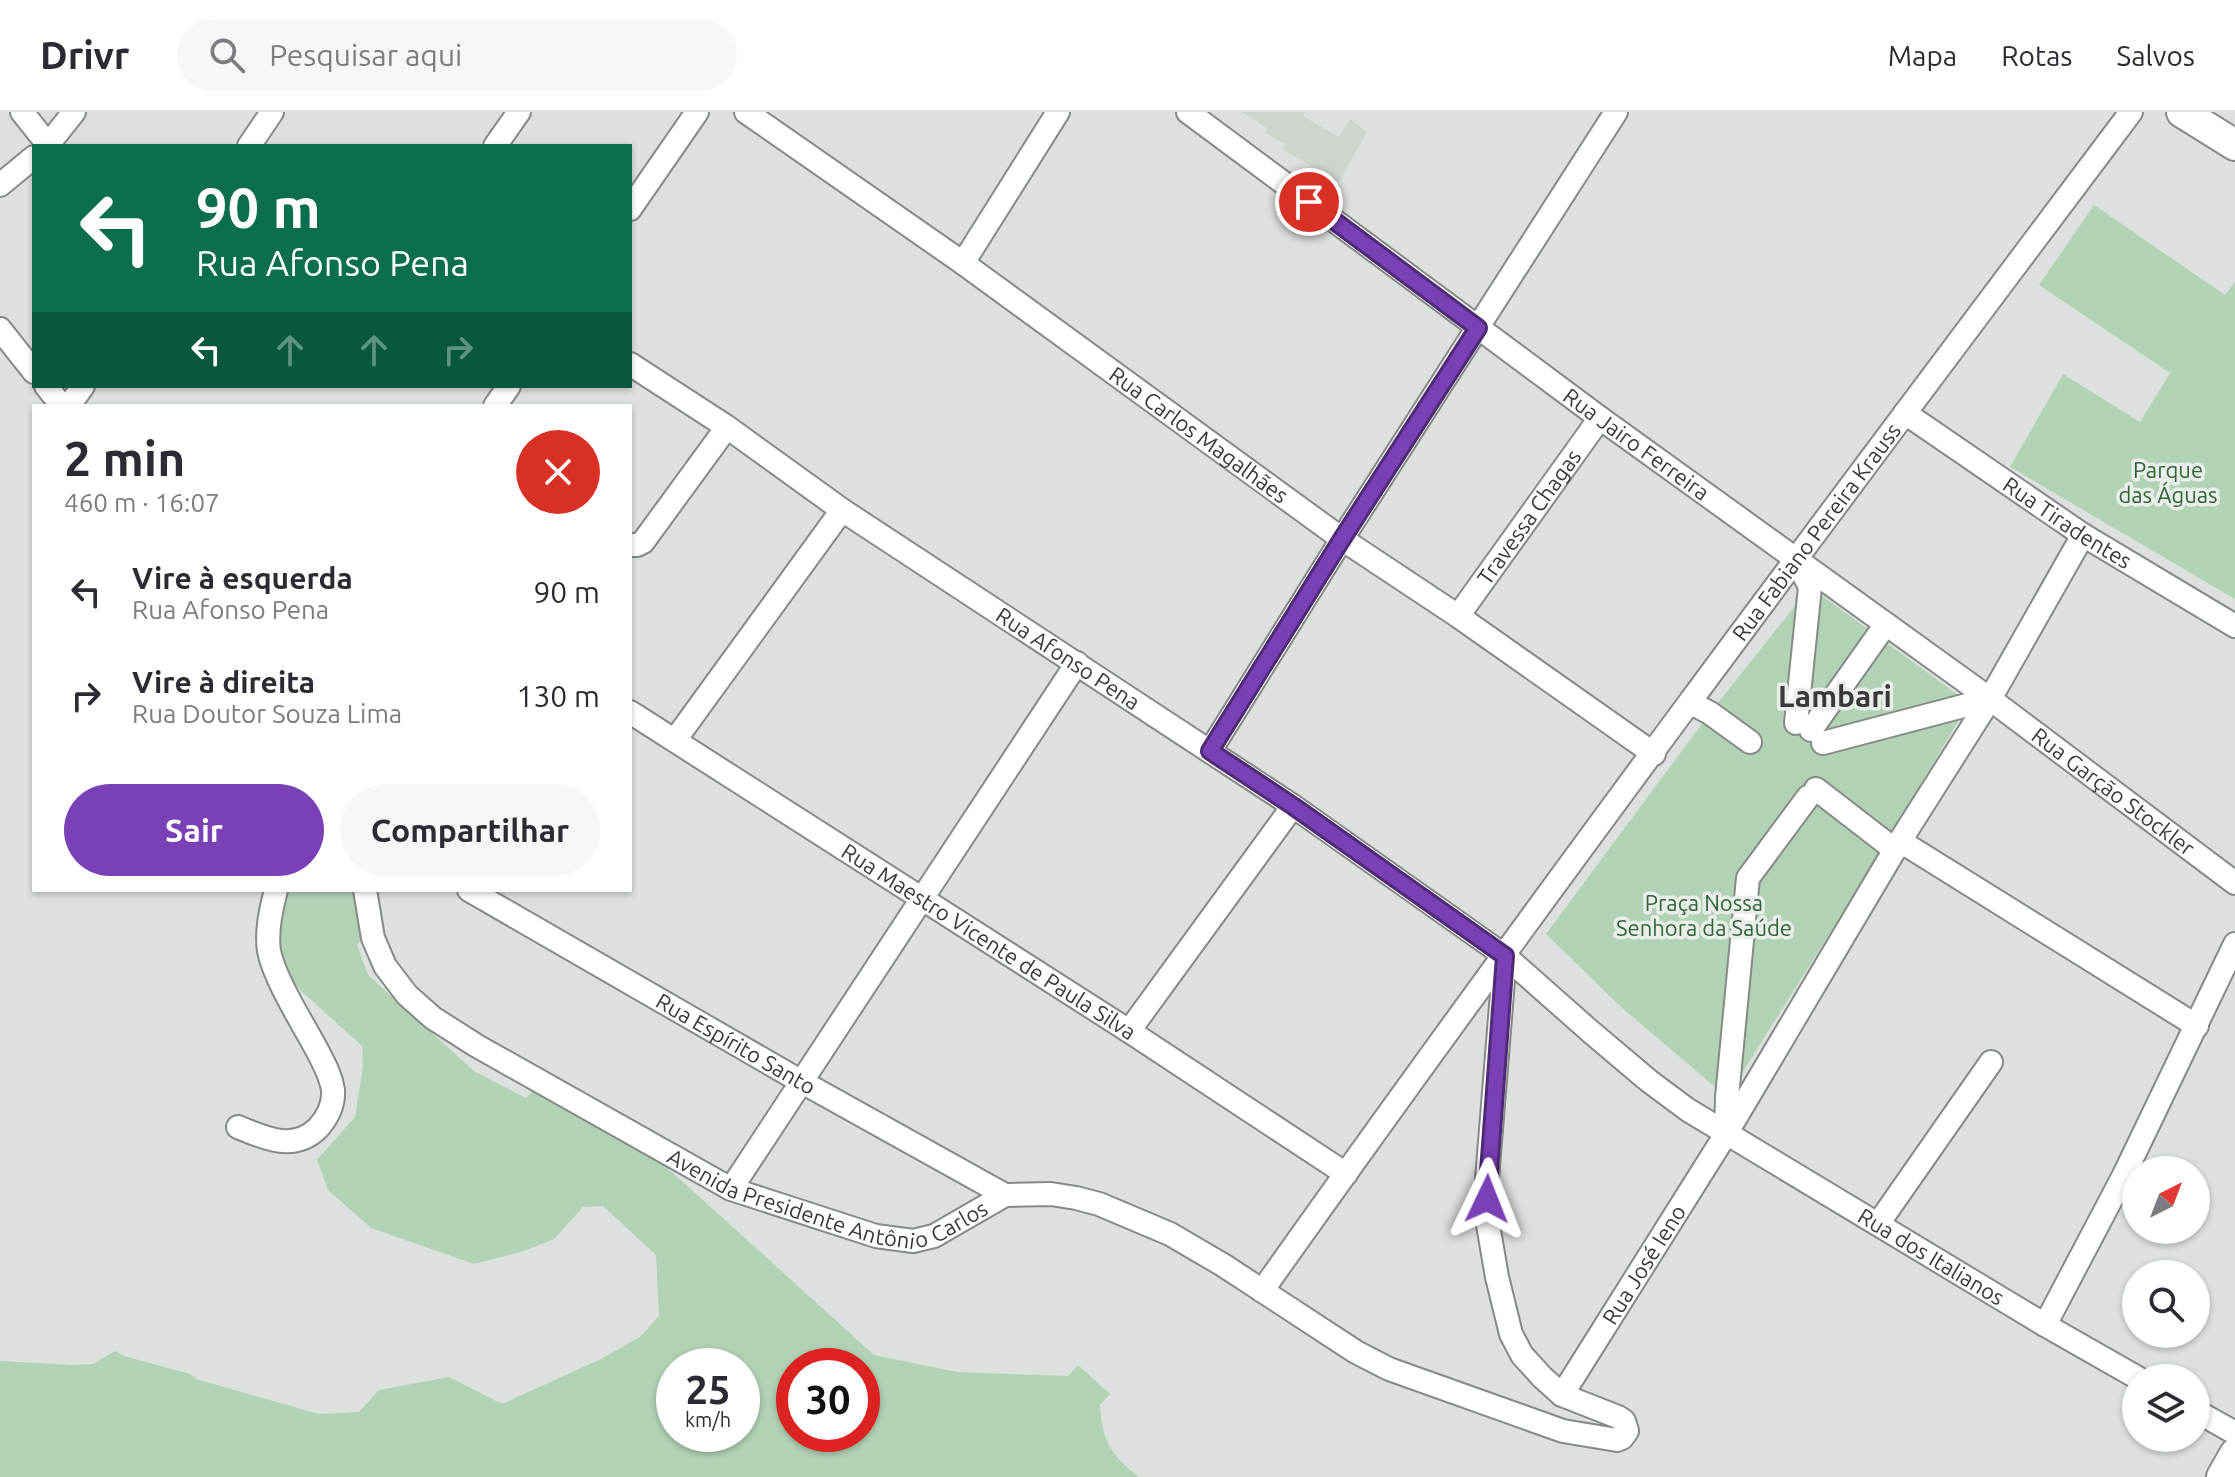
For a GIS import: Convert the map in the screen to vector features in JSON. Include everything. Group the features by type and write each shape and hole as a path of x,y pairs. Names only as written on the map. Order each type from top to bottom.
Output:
{"main road":[{"path":"2182,112 2235,145"},
{"path":"2222,1477 2235,1454"}],"street":[{"path":"22,112 46,144"},
{"path":"50,144 74,112"},
{"path":"250,144 272,112"},
{"path":"496,144 519,112"},
{"path":"632,206 697,112"},
{"name":"Rua Carlos Magalhães","path":"746,112 963,263 1342,539 1458,616 1654,754"},
{"path":"963,263 1058,112"},
{"name":"Rua Jairo Ferreira","path":"1188,112 1796,560"},
{"path":"1210,751 1616,112"},
{"name":"Rua Fabiano Pereira Krauss","path":"1262,1291 1796,560 2131,112"},
{"path":"0,185 32,159"},
{"path":"0,329 32,369"},
{"name":"Rua Afonso Pena","path":"632,365 727,427 842,510 1293,806 1505,956"},
{"path":"48,388 60,404"},
{"name":"Rua Tiradentes","path":"1905,413 2083,535 2235,626"},
{"name":"Travessa Chagas","path":"1458,616 1600,418"},
{"path":"632,545 643,542 727,427"},
{"path":"675,740 842,510"},
{"path":"1726,1134 1897,845 1990,699 2083,535"},
{"path":"1796,560 1990,699"},
{"path":"1796,560 1810,587 1810,732"},
{"path":"1810,732 1886,624"},
{"path":"731,1189 1077,663"},
{"path":"1810,732 1990,699"},
{"name":"Rua Garção Stockler","path":"1990,699 2235,883"},
{"path":"1691,703 1750,742"},
{"name":"Rua Maestro Vicente de Paula Silva","path":"632,713 1129,1031 1346,1174"},
{"path":"1726,1134 1748,878 1812,793 2197,1026"},
{"path":"1129,1031 1293,806"},
{"path":"238,1127 272,1141 294,1140 313,1133 325,1121 332,1106 333,1088 327,1070 281,981 269,950 276,892"},
{"name":"Avenida Presidente Antônio Carlos","path":"365,892 373,938 385,966 407,995 433,1018 731,1189 876,1236 913,1241 934,1236 1005,1195 1051,1194 1099,1204 1170,1234 1356,1352 1389,1369 1563,1431 1617,1440 1627,1431 1626,1425 1618,1417 1562,1395"},
{"name":"Rua Espírito Santo","path":"472,892 1005,1195"},
{"path":"2045,1325 2124,1175 2235,944"},
{"path":"1505,956 1649,1081 1726,1134"},
{"path":"1505,956 1487,1179 1487,1219 1511,1334 1522,1355 1562,1395"},
{"path":"1878,1224 1991,1062"},
{"name":"Rua dos Italianos","path":"1726,1134 2122,1369"},
{"name":"Rua José Ieno","path":"1562,1395 1726,1134"},
{"path":"2210,1419 2235,1433"}],"shaded area":[{"path":"1242,112 1305,112 1303,116 1339,137 1350,119 1367,132 1339,182 1283,150 1285,144 1265,133 1267,128"}],"green space":[{"name":"Parque das Águas","path":"2094,205 2225,295 2235,282 2235,599 2010,467 2063,374 2140,422 2170,373 2039,285"},
{"name":"Praça Nossa Senhora da Saúde","path":"1810,587 1969,703 1877,858 1727,1097 1621,1007 1546,934 1710,713"},
{"path":"288,892 360,892 366,934 357,945 368,975 474,1071 526,1098 536,1088 651,1153 866,1348 776,1348 776,1452 880,1452 880,1356 957,1372 1068,1376 1078,1365 1110,1394 1100,1405 1106,1438 1121,1462 1139,1477 0,1477 0,1361 93,1364 115,1351 190,1374 196,1379 319,1414 359,1412 379,1390 449,1377 502,1404 601,1359 640,1337 659,1316 656,1255 603,1206 583,1207 554,1239 524,1251 474,1264 371,1228 328,1190 317,1160 355,1117 363,1066 362,1046 266,959 264,919"}],"district":[{"name":"Lambari","path":"1835,697"}],"route":[{"path":"1309,202 1478,328 1210,751 1505,956 1487,1199"}]}
